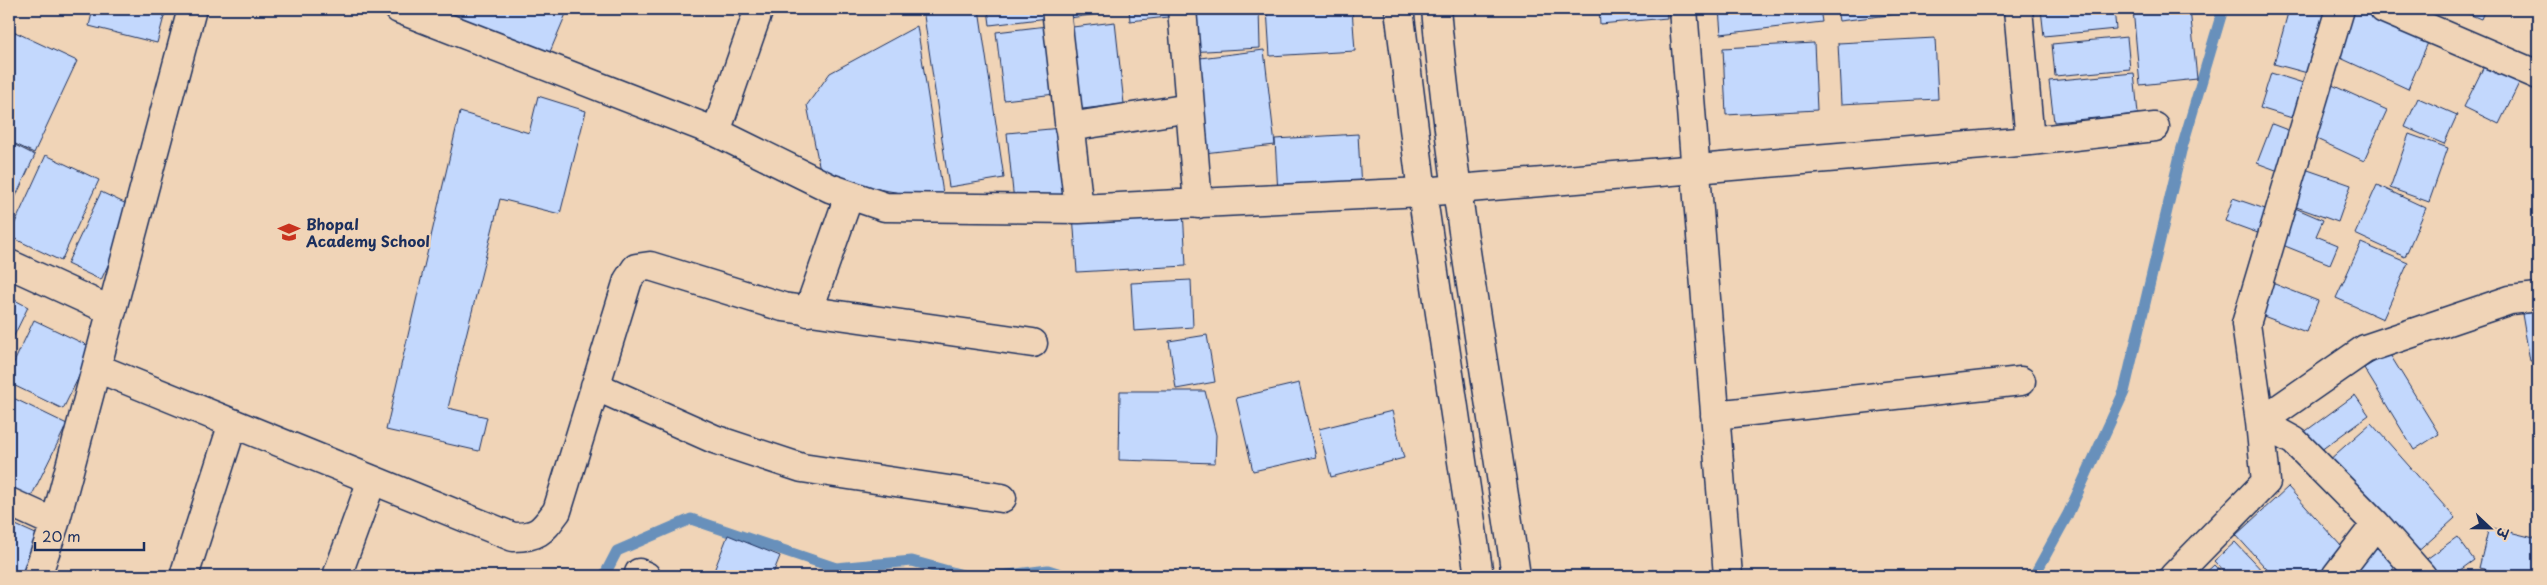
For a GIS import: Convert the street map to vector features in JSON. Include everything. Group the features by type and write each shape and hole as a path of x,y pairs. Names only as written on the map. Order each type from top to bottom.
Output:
{"street":[{"path":"37,576 55,523 192,9"},
{"path":"398,9 716,132 849,196 885,207 1079,210 1457,190 2030,141 2155,127"},
{"path":"716,132 759,9"},
{"path":"1056,9 1079,210"},
{"path":"1182,9 1198,204"},
{"path":"1399,9 1422,192 1479,576"},
{"path":"1436,9 1443,90 1457,190 1516,576"},
{"path":"1683,9 1728,576"},
{"path":"2018,9 2030,141"},
{"path":"2174,576 2266,482 2260,422 2246,324 2340,9"},
{"path":"2384,9 2538,74"},
{"path":"1070,127 1190,108"},
{"path":"808,312 849,196"},
{"path":"9,264 112,311"},
{"path":"96,368 513,537 530,537 542,531 556,511 628,280 636,268 650,266 783,308 1033,344"},
{"path":"2260,422 2365,349 2510,300 2538,296"},
{"path":"1715,415 2021,381"},
{"path":"595,386 714,439 802,468 1002,498"},
{"path":"2260,422 2294,441 2376,524 2422,576"},
{"path":"184,576 233,423"},
{"path":"337,576 372,480"},
{"path":"9,502 55,523"},
{"path":"2336,576 2376,524"}],"building":[{"path":"93,9 166,9 157,43 89,26"},
{"path":"439,9 568,9 547,59 437,13"},
{"path":"923,9 979,9 1004,178 949,187"},
{"path":"988,9 1047,9 1048,18 990,25"},
{"path":"1068,9 1124,9 1124,10 1070,18"},
{"path":"1129,9 1167,9 1168,17 1130,21"},
{"path":"1186,9 1259,9 1260,48 1188,52"},
{"path":"1267,9 1352,9 1355,51 1270,56"},
{"path":"1599,9 1666,9 1667,18 1600,24"},
{"path":"1719,9 1820,9 1822,22 1721,34"},
{"path":"1837,9 1931,9 1931,10 1839,21"},
{"path":"2041,9 2114,9 2116,29 2044,36"},
{"path":"2133,9 2190,9 2197,79 2140,85"},
{"path":"2289,9 2333,9 2315,75 2274,64"},
{"path":"2355,9 2366,9 2430,38 2408,89 2334,55"},
{"path":"2408,9 2432,9 2429,17"},
{"path":"2456,9 2485,9 2481,19"},
{"path":"9,18 13,20 9,29"},
{"path":"1115,22 1124,104 1074,110 1064,28"},
{"path":"917,26 944,200 822,180 807,105 830,73"},
{"path":"1047,26 1055,94 1004,100 996,32"},
{"path":"15,32 77,61 34,153 9,141 9,46"},
{"path":"2127,37 2130,69 2055,76 2052,44"},
{"path":"1935,38 1938,99 1841,104 1838,43"},
{"path":"1814,43 1817,110 1726,115 1723,48"},
{"path":"1264,50 1275,145 1204,153 1192,59"},
{"path":"2487,60 2522,77 2499,124 2464,107"},
{"path":"2134,73 2138,114 2054,122 2049,81"},
{"path":"2271,73 2316,87 2305,122 2260,108"},
{"path":"2332,85 2387,110 2364,161 2310,136"},
{"path":"538,96 586,111 560,214 500,199 448,408 487,417 479,451 386,430 460,112 529,133"},
{"path":"2418,98 2457,115 2444,144 2405,127"},
{"path":"2272,124 2298,134 2284,173 2257,163"},
{"path":"1061,128 1068,196 1014,202 1007,133"},
{"path":"1358,134 1361,189 1278,194 1275,139"},
{"path":"2409,134 2448,148 2429,202 2390,188"},
{"path":"9,142 35,155 9,211"},
{"path":"46,155 99,180 61,261 9,236"},
{"path":"2302,168 2351,185 2338,222 2288,204"},
{"path":"2377,185 2426,208 2405,257 2355,234"},
{"path":"101,192 135,208 101,280 67,264"},
{"path":"2233,198 2274,212 2266,236 2225,221"},
{"path":"2295,208 2323,220 2316,236 2338,245 2330,264 2280,244"},
{"path":"1183,209 1186,266 1077,272 1073,214"},
{"path":"2361,243 2408,263 2383,319 2336,298"},
{"path":"2262,279 2318,301 2306,332 2250,311"},
{"path":"1191,280 1193,327 1134,331 1131,283"},
{"path":"9,297 28,307 9,346"},
{"path":"2538,311 2538,360 2530,361 2522,314"},
{"path":"34,320 93,348 63,409 9,383 9,373"},
{"path":"1207,335 1215,382 1176,389 1169,341"},
{"path":"2389,353 2439,434 2414,450 2364,368"},
{"path":"1299,383 1316,457 1253,471 1236,398"},
{"path":"1120,391 1205,391 1216,435 1215,463 1119,460"},
{"path":"2355,395 2369,415 2317,453 2303,433"},
{"path":"9,396 67,424 29,501 9,491"},
{"path":"1392,411 1404,458 1331,477 1319,429"},
{"path":"2371,423 2455,518 2413,556 2328,461"},
{"path":"2288,487 2350,556 2327,576 2273,576 2236,535"},
{"path":"9,522 38,535 21,576 9,576"},
{"path":"2489,527 2538,539 2537,576 2514,576 2479,568"},
{"path":"728,535 780,556 772,576 712,576"},
{"path":"2457,537 2474,560 2452,576 2435,576 2424,561"},
{"path":"2385,539 2403,559 2385,576 2346,576"},
{"path":"2235,542 2267,576 2228,576 2214,561"},
{"path":"2214,565 2224,576 2202,576"}],"waterway":[{"path":"2034,576 2068,514 2124,392 2181,151 2223,9"},
{"path":"604,576 617,551 691,519 836,568 912,561 966,576"},
{"path":"1001,576 1048,570 1067,576"}],"place":[{"name":"Bhopal Academy School","path":"289,232"}]}
